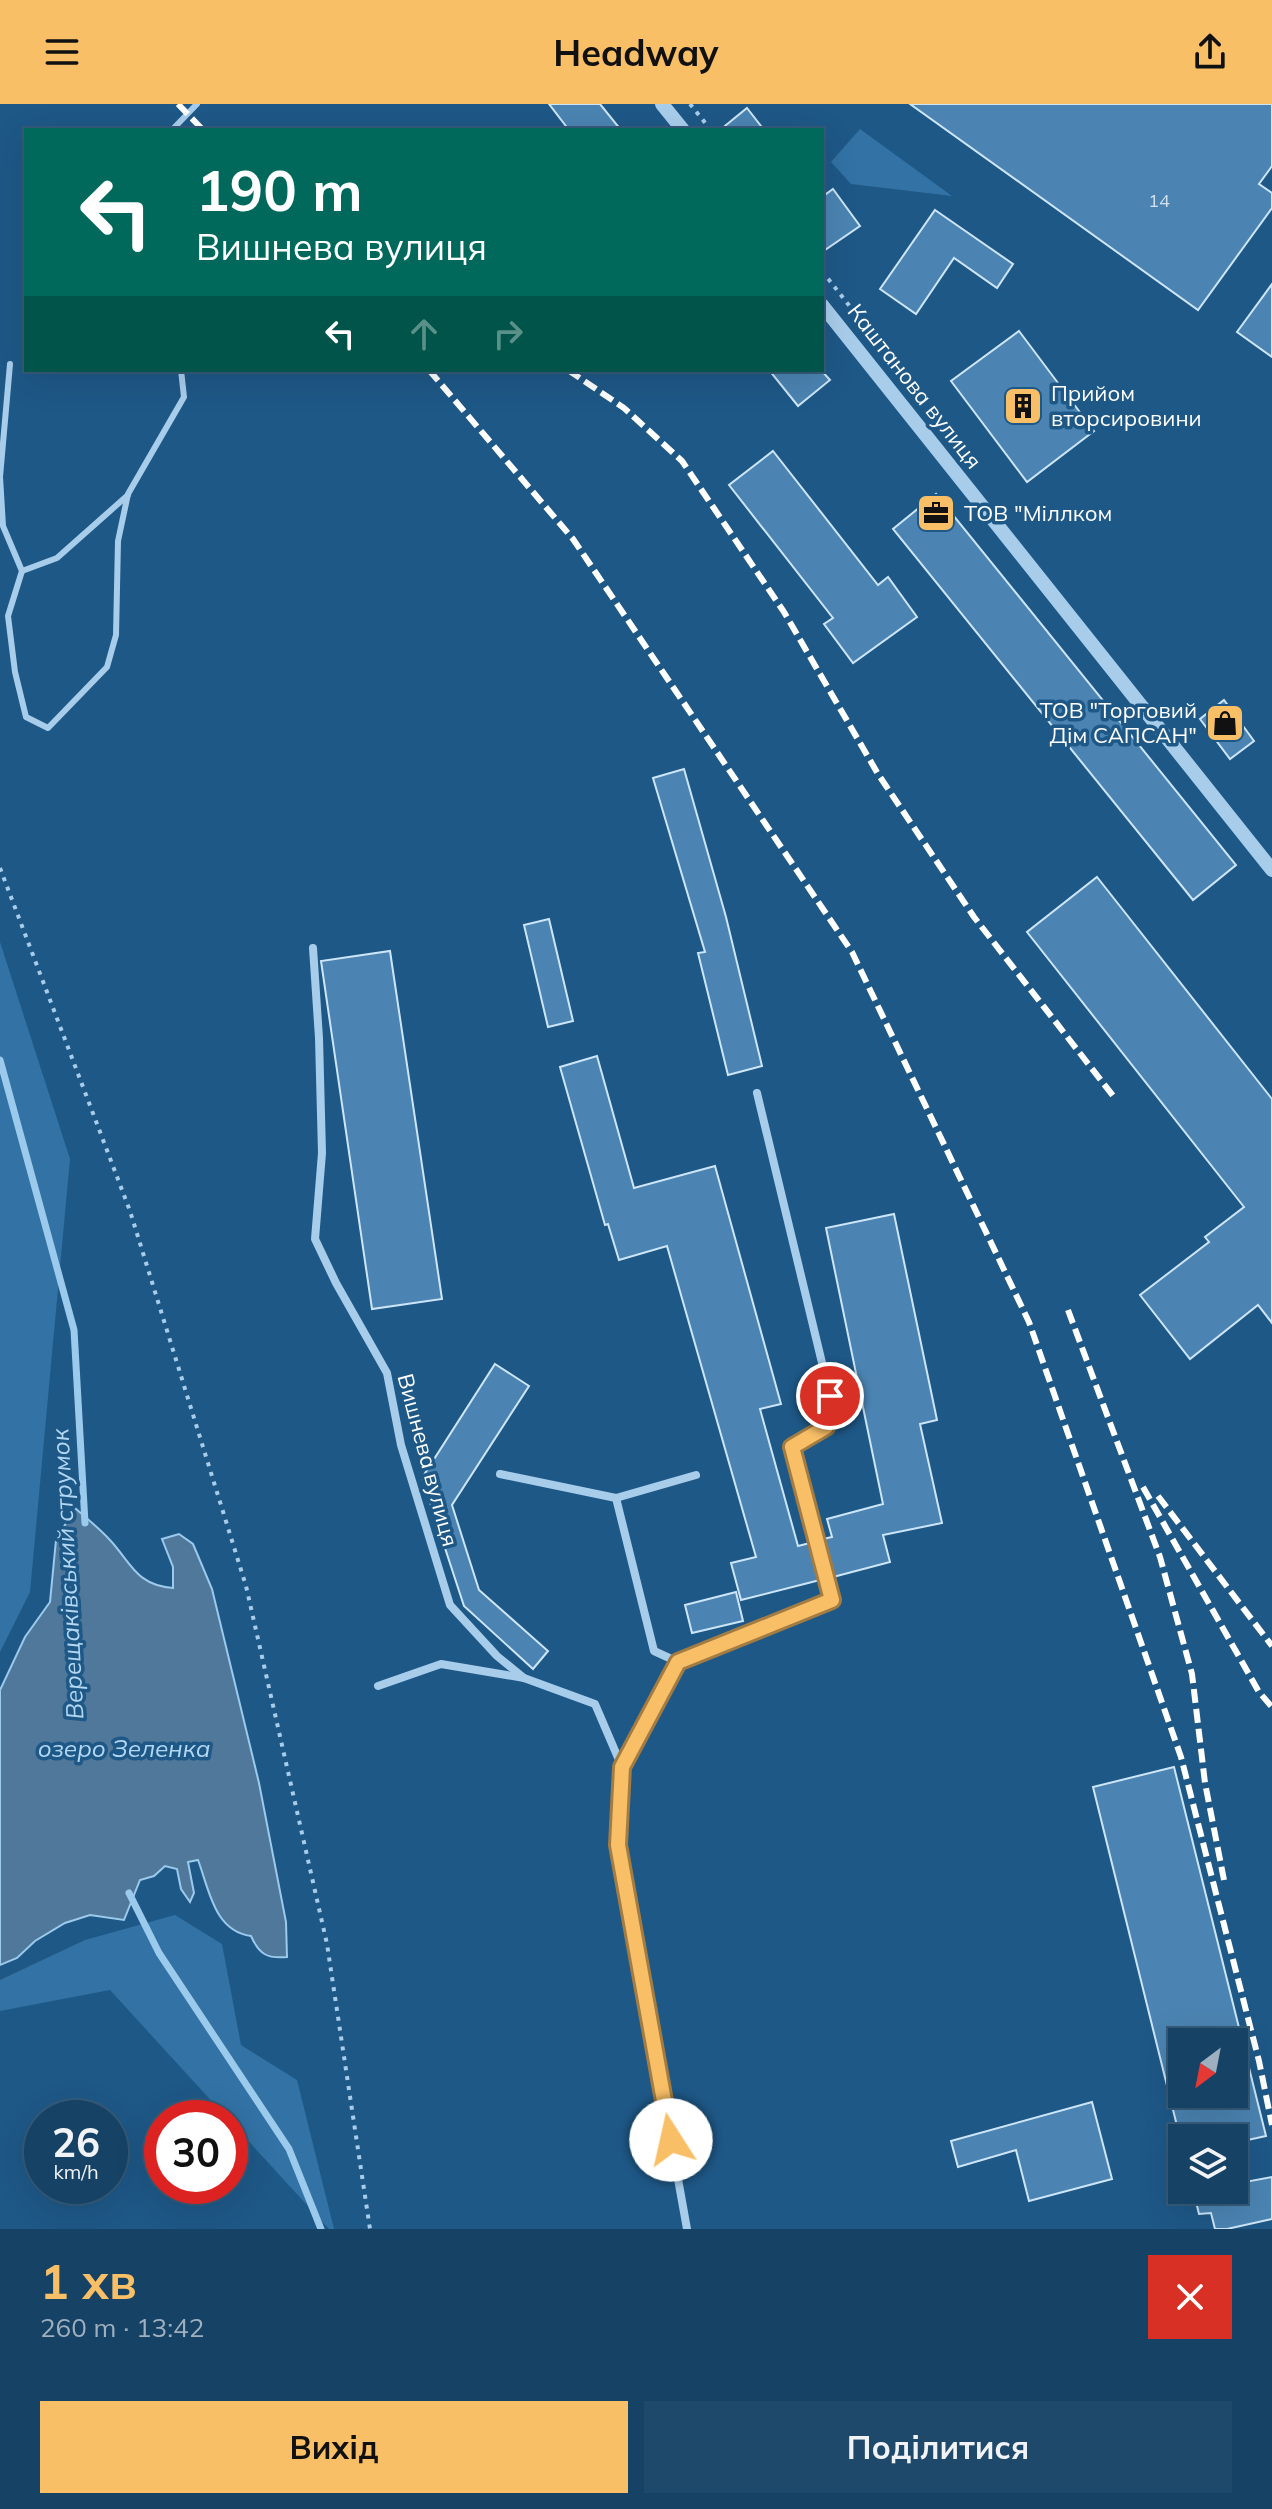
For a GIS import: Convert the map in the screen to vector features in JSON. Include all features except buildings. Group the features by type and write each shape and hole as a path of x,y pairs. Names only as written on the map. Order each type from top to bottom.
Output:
{"street":[{"path":"662,104 681,128"},
{"name":"Каштанова вулиця","path":"824,308 1272,870"},
{"name":"Вишнева вулиця","path":"313,948 322,1153 315,1239 387,1373 401,1445 450,1605 497,1656 524,1678"},
{"path":"616,1498 654,1651 678,1662 832,1600 792,1447 826,1427 830,1396 757,1093"},
{"path":"500,1474 616,1498 696,1475"},
{"name":"Вишнева вулиця","path":"678,1662 622,1767 618,1845 687,2229"},
{"name":"Вишнева вулиця","path":"378,1686 441,1664 524,1678 595,1704 622,1767"}],"lane":[{"path":"174,128 197,104"},
{"path":"10,364 0,477 2,513 3,526 22,571 8,616 15,672 26,717 48,728 107,667 116,635 118,541 128,494"},
{"path":"22,571 57,558 128,494 184,397 181,372"}],"path":[{"path":"690,104 709,128"},
{"path":"0,868 130,1211 246,1586 327,1944 370,2229"}],"shaded area":[{"path":"860,129 952,196 851,184 831,162"},
{"path":"0,942 70,1159 30,1592 0,1652"},
{"path":"175,1915 222,1944 241,2045 297,2080 334,2229 329,2229 248,2141 248,2100 211,2100 110,1990 0,2011 0,1980 85,1940"}],"water":[{"name":"озеро Зеленка","path":"75,1508 105,1535 135,1571 160,1586 173,1588 173,1567 162,1539 179,1534 193,1544 212,1589 259,1783 286,1922 287,1957 264,1954 251,1936 229,1926 215,1907 198,1860 188,1862 194,1893 190,1902 181,1889 177,1869 165,1866 154,1876 140,1880 124,1920 90,1915 65,1923 35,1941 17,1958 0,1965 0,1690 25,1637 50,1602 56,1540"}],"waterway":[{"name":"Верещаківський струмок","path":"0,1060 74,1330 85,1523"},
{"name":"Верещаківський струмок","path":"129,1893 159,1953 289,2149 321,2229"}],"railway":[{"path":"178,104 201,128"},
{"path":"431,372 573,539 852,952 1029,1322 1181,1757 1259,2061 1272,2125"},
{"path":"571,372 624,408 682,461 784,612 878,774 974,917 1114,1097"},
{"path":"1068,1310 1160,1557 1192,1674 1205,1783 1224,1880"},
{"path":"1143,1487 1259,1692 1272,1707"},
{"path":"1158,1496 1272,1646"}],"place":[{"name":"Прийом вторсировини","path":"1023,406"},
{"name":"ТОВ \"Міллком","path":"936,513"},
{"name":"ТОВ \"Торговий Дім САПСАН\"","path":"1225,723"}],"route":[{"path":"671,2140 618,1845 622,1767 678,1662 832,1600 792,1447 826,1427 830,1396"}]}
